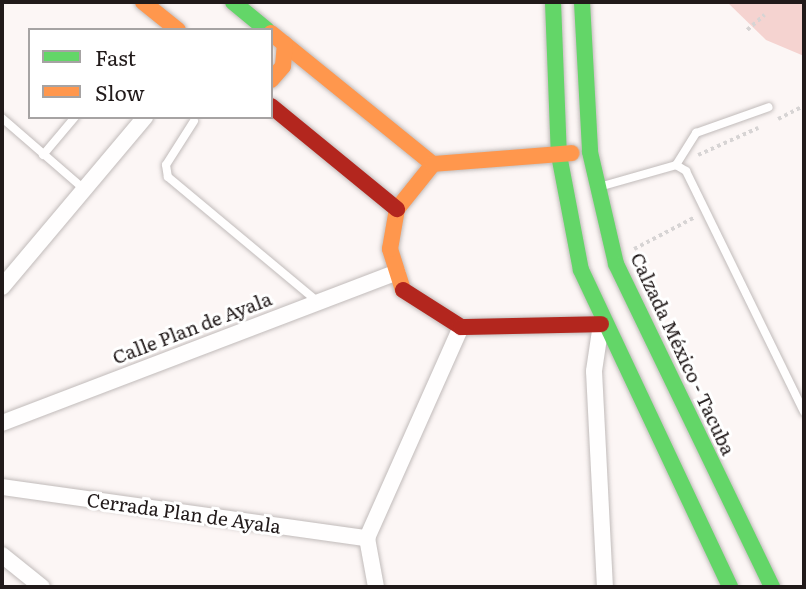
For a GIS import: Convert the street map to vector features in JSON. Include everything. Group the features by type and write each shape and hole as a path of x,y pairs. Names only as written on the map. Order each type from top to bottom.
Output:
{"main road":[{"path":"143,2 175,28"},
{"path":"233,2 265,28"},
{"path":"553,2 559,155 580,270 600,324 730,587"},
{"name":"Calzada México - Tacuba","path":"582,2 590,152 616,264 772,587"},
{"path":"273,35 433,164 590,152"},
{"path":"273,78 283,66 285,44"},
{"path":"273,108 397,209"},
{"path":"433,164 397,209 390,249 404,292 421,309 461,327 600,324"}],"street":[{"path":"2,287 143,119"},
{"name":"Calle Plan de Ayala","path":"2,423 397,272"},
{"path":"600,324 594,371 605,587"},
{"path":"376,587 367,538 461,327"},
{"name":"Cerrada Plan de Ayala","path":"2,487 367,538"},
{"path":"2,555 43,587"}],"lane":[{"path":"597,188 677,166 696,133 769,107"},
{"path":"2,118 84,189"},
{"path":"43,155 73,119"},
{"path":"194,121 166,165 168,177 318,302"},
{"path":"677,166 696,183 804,412"}],"path":[{"path":"747,30 764,15"},
{"path":"677,166 804,106"},
{"path":"616,264 649,236 709,211"}],"shaded area":[{"path":"727,2 804,2 804,56 766,40"}],"traffic: fast":[{"path":"233,2 265,28"},
{"path":"553,2 559,155 581,270 730,587"},
{"path":"582,2 590,152 616,264 772,587"}],"traffic: slow":[{"path":"143,2 176,28"},
{"path":"273,35 433,164"},
{"path":"273,78 283,66 285,44"},
{"path":"403,290 390,249 397,209 433,164 572,153"}],"traffic: jam":[{"path":"273,108 397,209"},
{"path":"403,290 461,327 601,324"}]}
